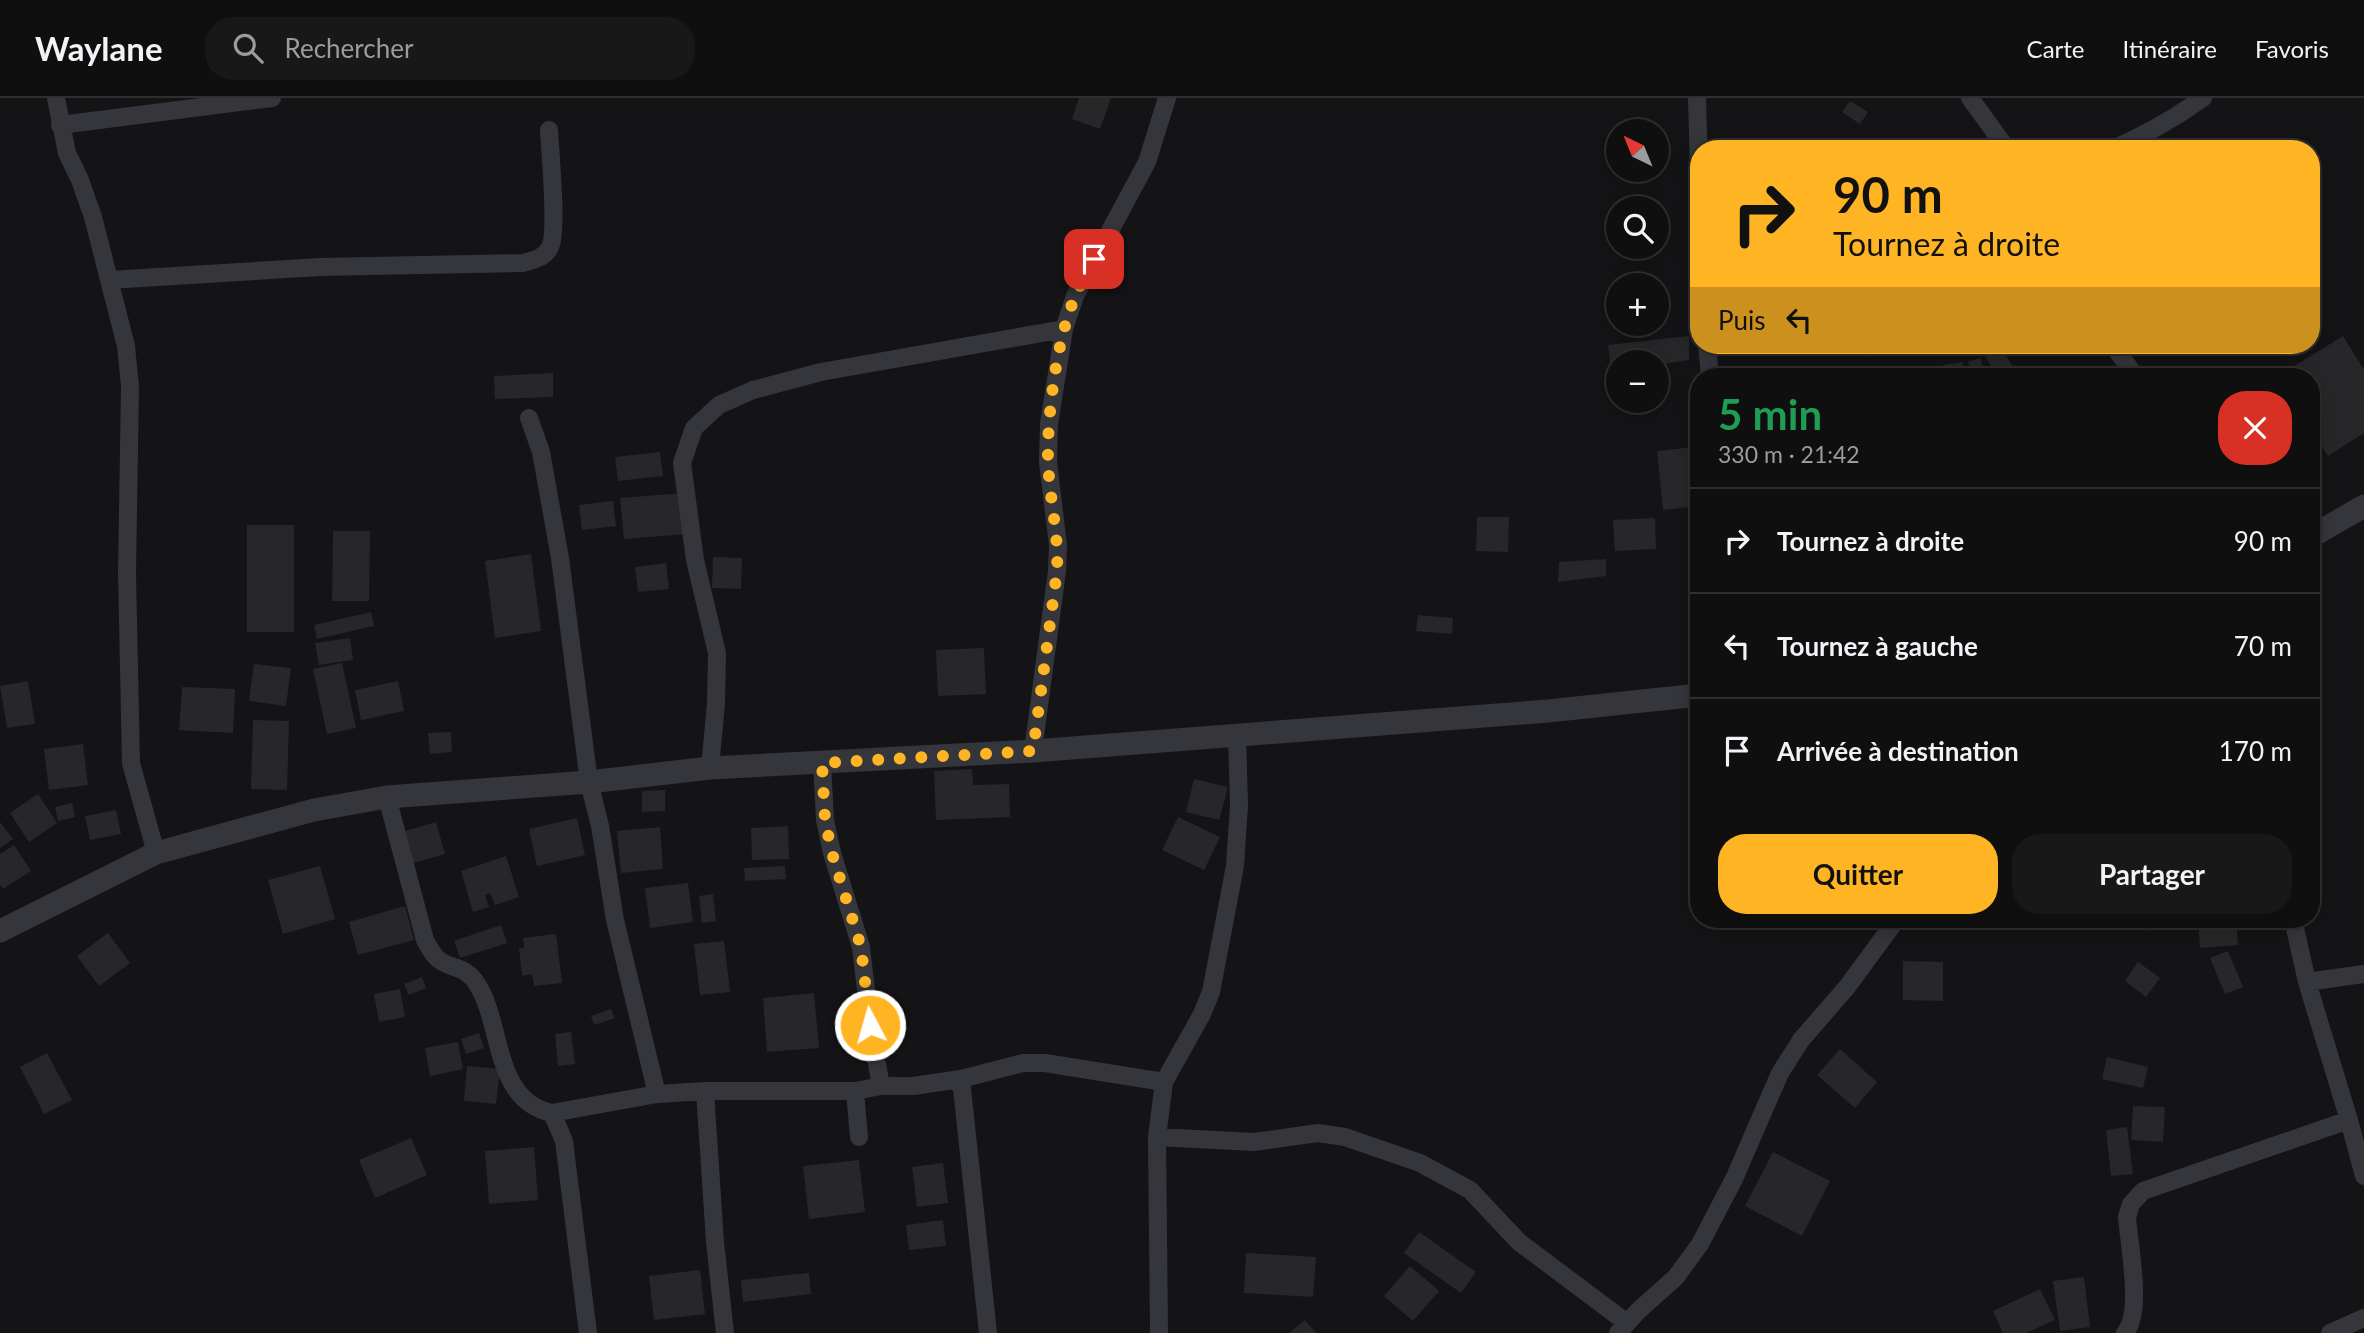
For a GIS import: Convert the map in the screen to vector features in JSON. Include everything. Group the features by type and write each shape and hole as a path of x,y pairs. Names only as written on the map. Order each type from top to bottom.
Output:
{"street":[{"path":"56,98 67,153 93,217 126,346 130,387 127,573 131,763 156,853"},
{"path":"60,125 272,98"},
{"path":"1033,751 1057,571 1058,545 1048,462 1049,424 1064,329 1075,296 1147,162 1167,98"},
{"path":"1696,98 1698,140"},
{"path":"1970,98 2000,140"},
{"path":"2133,140 2203,98"},
{"path":"109,279 320,267 523,263 539,259 550,247 553,228 549,130"},
{"path":"710,768 718,653 695,560 682,463 694,428 719,405 753,390 821,372 1064,329"},
{"path":"529,418 541,452 560,558 589,782 600,826 615,920 657,1094"},
{"path":"2320,531 2364,506"},
{"path":"0,931 156,853 314,810 387,797 589,782 710,768 1033,751 1548,711 1690,696"},
{"path":"1158,1333 1157,1137 1164,1082 1202,1014 1211,992 1235,866 1239,805 1237,735"},
{"path":"822,763 825,820 832,853 861,947 870,1025 881,1086"},
{"path":"387,797 425,940 438,960 461,968 476,982 484,996 507,1073 517,1092 538,1110 552,1113 657,1094 705,1091 855,1091 881,1086 914,1086 961,1079 1023,1063 1045,1063 1164,1082"},
{"path":"1157,1137 1255,1142 1318,1133 1345,1137 1420,1163 1470,1190 1519,1242 1623,1328 1676,1277 1700,1244 1734,1179 1780,1073 1801,1040 1847,987 1890,928"},
{"path":"2295,928 2307,982 2364,1176"},
{"path":"2307,982 2364,974"},
{"path":"961,1079 988,1333"},
{"path":"705,1091 715,1242 725,1333"},
{"path":"855,1091 859,1137"},
{"path":"552,1113 564,1141 588,1333"},
{"path":"2125,1333 2131,1326 2135,1307 2127,1217 2131,1204 2143,1191 2349,1120"},
{"path":"2330,1333 2364,1318"}],"building":[{"path":"1079,98 1111,98 1100,129 1072,119"},
{"path":"1850,101 1868,112 1860,124 1842,112"},
{"path":"1689,336 1689,360 1669,363 1669,350 1609,350 1608,345"},
{"path":"2343,336 2364,370 2364,433 2328,456 2320,443 2320,368 2291,368 2314,354 2320,354 2320,350"},
{"path":"2005,354 2013,368 1992,368 1985,356"},
{"path":"1980,358 1983,368 1970,368 1968,362"},
{"path":"1963,362 1964,368 1943,368 1943,365"},
{"path":"553,373 553,397 495,399 494,376"},
{"path":"1690,447 1690,507 1663,510 1657,451"},
{"path":"660,452 663,476 618,481 615,457"},
{"path":"684,493 687,534 624,539 620,498"},
{"path":"613,501 616,526 582,530 579,505"},
{"path":"1477,517 1509,517 1508,552 1476,551"},
{"path":"1655,518 1656,549 1615,551 1613,520"},
{"path":"247,525 294,525 294,632 247,632"},
{"path":"333,531 370,531 369,601 332,601"},
{"path":"531,554 541,631 495,638 485,561"},
{"path":"713,557 742,558 741,589 712,588"},
{"path":"1606,559 1606,576 1558,582 1559,562"},
{"path":"666,563 669,589 638,592 635,567"},
{"path":"371,612 374,626 317,639 314,625"},
{"path":"1418,615 1453,618 1452,634 1416,631"},
{"path":"350,638 353,660 319,665 315,643"},
{"path":"984,648 986,694 938,696 936,650"},
{"path":"342,663 356,728 327,734 313,669"},
{"path":"254,664 291,668 286,706 249,701"},
{"path":"28,681 35,724 7,728 0,686"},
{"path":"398,681 404,711 361,720 355,690"},
{"path":"182,687 235,689 233,733 179,730"},
{"path":"253,720 289,721 287,790 251,789"},
{"path":"451,732 452,752 430,754 428,733"},
{"path":"83,744 88,785 49,790 44,749"},
{"path":"972,769 973,785 1009,784 1010,817 936,820 934,771"},
{"path":"1194,779 1228,787 1219,820 1186,812"},
{"path":"665,790 665,811 642,812 642,791"},
{"path":"38,794 57,823 29,842 10,813"},
{"path":"72,803 75,817 58,821 55,807"},
{"path":"116,810 121,834 90,840 85,816"},
{"path":"1178,817 1220,837 1204,870 1162,850"},
{"path":"577,818 585,855 537,866 529,829"},
{"path":"0,822 13,839 0,848"},
{"path":"436,822 445,854 410,864 401,832"},
{"path":"788,826 789,859 752,860 751,828"},
{"path":"660,827 663,869 621,873 617,831"},
{"path":"14,845 31,871 3,889 0,884 0,854"},
{"path":"506,856 519,897 495,905 490,893 485,895 489,907 473,912 461,871"},
{"path":"320,866 335,919 283,934 268,880"},
{"path":"785,866 786,879 745,881 744,868"},
{"path":"688,883 693,922 650,928 645,888"},
{"path":"713,894 716,921 702,923 699,896"},
{"path":"405,906 414,940 358,955 349,922"},
{"path":"501,925 507,943 460,958 454,941"},
{"path":"2199,928 2237,928 2238,945 2200,948"},
{"path":"108,933 130,963 99,986 77,956"},
{"path":"556,934 562,983 534,986 532,974 522,976 519,948 524,948 523,938"},
{"path":"724,941 730,992 700,995 694,944"},
{"path":"2228,951 2243,987 2225,994 2210,958"},
{"path":"1903,961 1943,962 1943,1001 1903,1000"},
{"path":"2138,962 2160,978 2146,997 2125,981"},
{"path":"422,977 426,988 409,995 404,984"},
{"path":"400,989 405,1017 379,1022 374,994"},
{"path":"814,993 819,1048 767,1052 763,998"},
{"path":"611,1009 615,1018 594,1025 591,1016"},
{"path":"571,1032 575,1064 558,1066 555,1034"},
{"path":"479,1033 484,1048 466,1054 461,1039"},
{"path":"458,1042 463,1069 430,1076 425,1048"},
{"path":"1840,1049 1877,1082 1855,1108 1817,1075"},
{"path":"47,1053 72,1100 44,1114 20,1067"},
{"path":"2107,1057 2148,1067 2143,1088 2102,1079"},
{"path":"467,1066 500,1069 496,1104 464,1101"},
{"path":"2133,1106 2165,1107 2163,1142 2131,1140"},
{"path":"2127,1127 2133,1174 2111,1176 2106,1130"},
{"path":"411,1138 427,1175 375,1198 359,1160"},
{"path":"534,1147 538,1200 489,1204 485,1151"},
{"path":"1773,1152 1830,1181 1802,1236 1745,1206"},
{"path":"859,1160 865,1212 809,1219 803,1166"},
{"path":"943,1163 948,1203 917,1207 912,1167"},
{"path":"943,1220 946,1246 909,1250 906,1225"},
{"path":"1419,1232 1476,1272 1461,1293 1404,1253"},
{"path":"1246,1253 1316,1257 1313,1297 1244,1293"},
{"path":"1410,1266 1439,1291 1413,1321 1384,1296"},
{"path":"700,1270 705,1314 654,1320 649,1276"},
{"path":"809,1273 811,1294 743,1302 741,1280"},
{"path":"2084,1277 2090,1327 2060,1331 2053,1281"},
{"path":"2040,1289 2055,1320 2026,1333 2003,1333 1993,1311"},
{"path":"1305,1320 1316,1333 1289,1333"}],"route":[{"path":"870,1025 861,947 832,853 825,820 822,763 1033,751 1057,571 1058,545 1048,462 1049,424 1064,329 1075,296 1094,259"}]}
